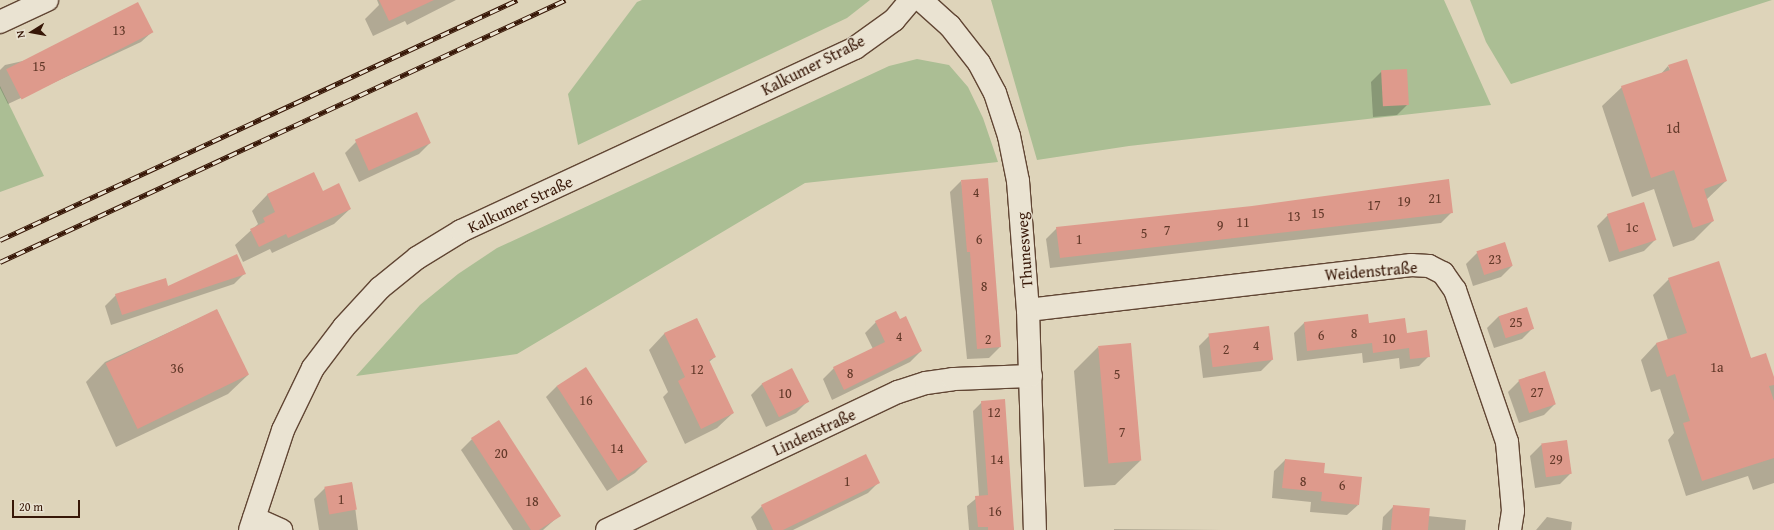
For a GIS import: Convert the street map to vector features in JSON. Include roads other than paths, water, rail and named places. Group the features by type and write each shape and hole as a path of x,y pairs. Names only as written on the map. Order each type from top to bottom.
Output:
{"street":[{"path":"0,22 47,0"},
{"name":"Kalkumer Straße","path":"252,524 283,430 313,368 344,327 380,288 417,258 461,231 855,48 894,20 911,0"},
{"name":"Thunesweg","path":"921,0 950,26 980,63 995,93 1009,136 1018,181 1028,310 1032,376 1035,530"},
{"name":"Weidenstraße","path":"1028,310 1411,265 1429,266 1443,273 1455,290 1507,442 1513,511 1510,530"},
{"name":"Lindenstraße","path":"607,530 898,392 926,383 953,378 1032,376"},
{"path":"252,524 281,530"}],"railway":[{"path":"0,240 517,0"},
{"path":"0,262 565,0"}]}
